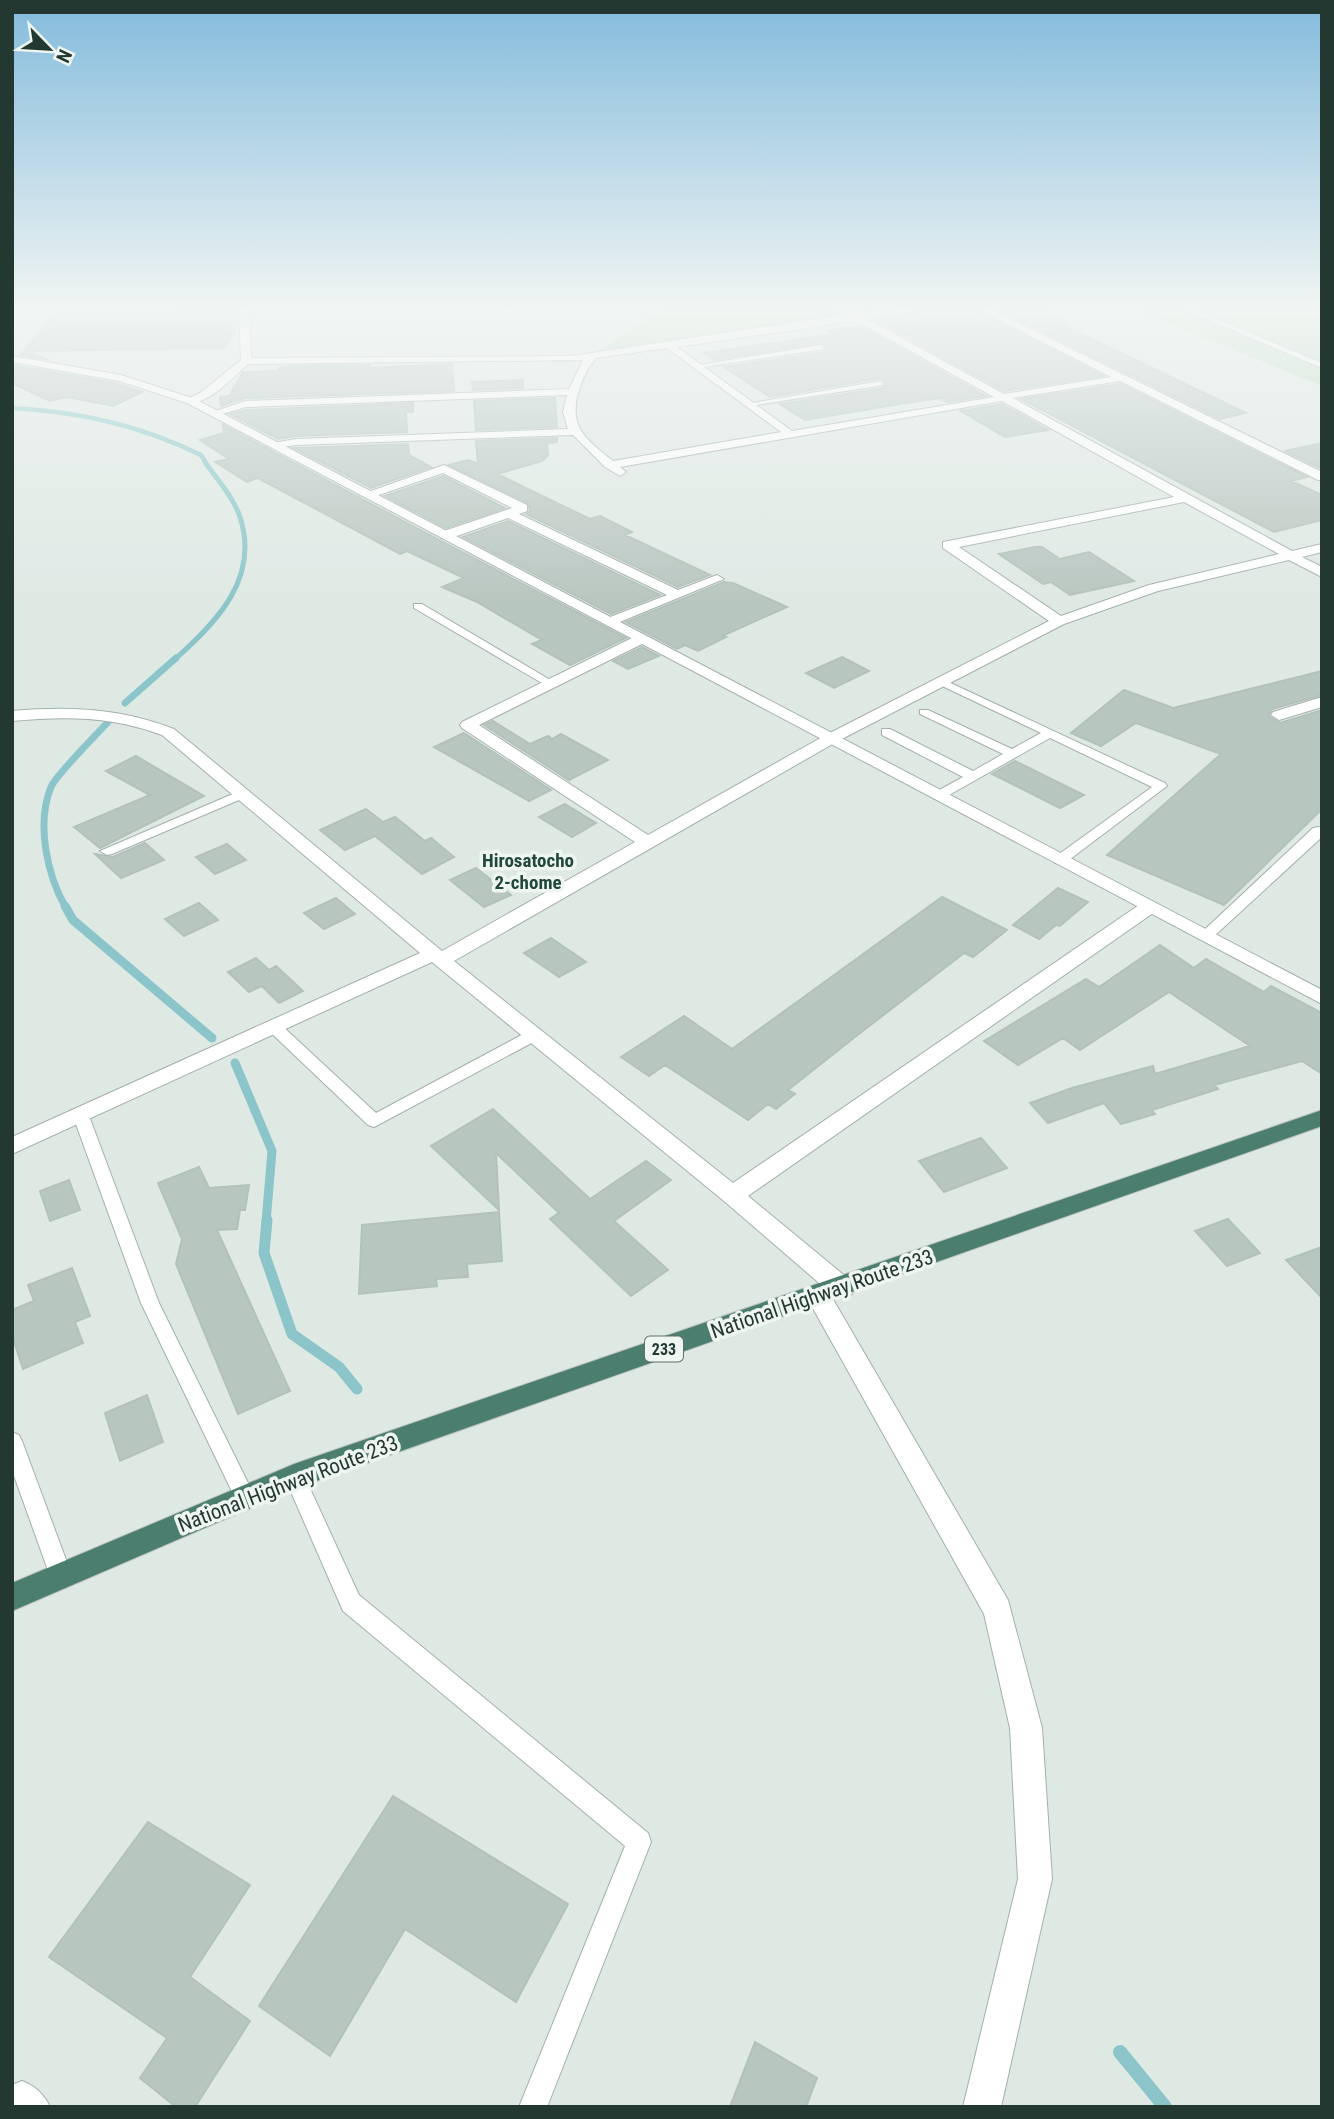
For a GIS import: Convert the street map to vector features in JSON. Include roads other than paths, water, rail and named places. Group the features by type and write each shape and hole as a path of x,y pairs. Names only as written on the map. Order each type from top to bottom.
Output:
{"highway":[{"name":"National Highway Route 233","path":"12,1597 294,1476 830,1292 1322,1118"}],"street":[{"path":"201,406 1322,998"},
{"path":"215,413 239,406"},
{"path":"569,406 569,421 575,432 622,474"},
{"path":"753,406 790,434"},
{"path":"609,465 956,406"},
{"path":"1017,406 1322,573"},
{"path":"1178,406 1322,477"},
{"path":"277,445 296,442 575,432"},
{"path":"366,495 444,469 523,508 446,535"},
{"path":"1059,621 948,545 1186,498"},
{"path":"508,513 678,595"},
{"path":"12,1146 274,1027 438,957 830,739 1059,621 1154,589 1322,548"},
{"path":"610,622 717,579"},
{"path":"641,639 468,725 647,842"},
{"path":"1279,715 1322,702"},
{"path":"12,716 87,710 144,722 168,732 438,957 732,1195 830,1292 998,1610 1026,1728 1035,1879 982,2107"},
{"path":"732,1195 1149,907"}],"lane":[{"path":"418,606 551,684"},
{"path":"942,682 1161,786 1060,860"},
{"path":"924,712 1012,754"},
{"path":"886,733 972,776"},
{"path":"937,796 1048,734"},
{"path":"107,851 242,794"},
{"path":"1206,936 1318,831 1322,833"},
{"path":"274,1027 374,1121 534,1035"},
{"path":"80,1116 150,1303 245,1497"},
{"path":"12,1441 61,1576"},
{"path":"294,1476 351,1603 639,1842 533,2107"},
{"path":"13,2107 22,2095 36,2107"}],"waterway":[{"path":"12,408 62,413 132,428 201,455 206,463"},
{"path":"174,660 205,630 231,597 244,560 245,539 240,517 229,495 205,462"},
{"path":"125,703 176,658"},
{"path":"66,908 59,895 46,849 44,817 47,801 51,787 60,774 108,722"},
{"path":"65,906 73,920 212,1038"},
{"path":"235,1063 272,1151 266,1222"},
{"path":"267,1220 264,1253 292,1334 339,1367 357,1389"},
{"path":"1120,2052 1165,2107"}],"district":[{"name":"Hirosatocho 2-chome","path":"528,871"}]}
